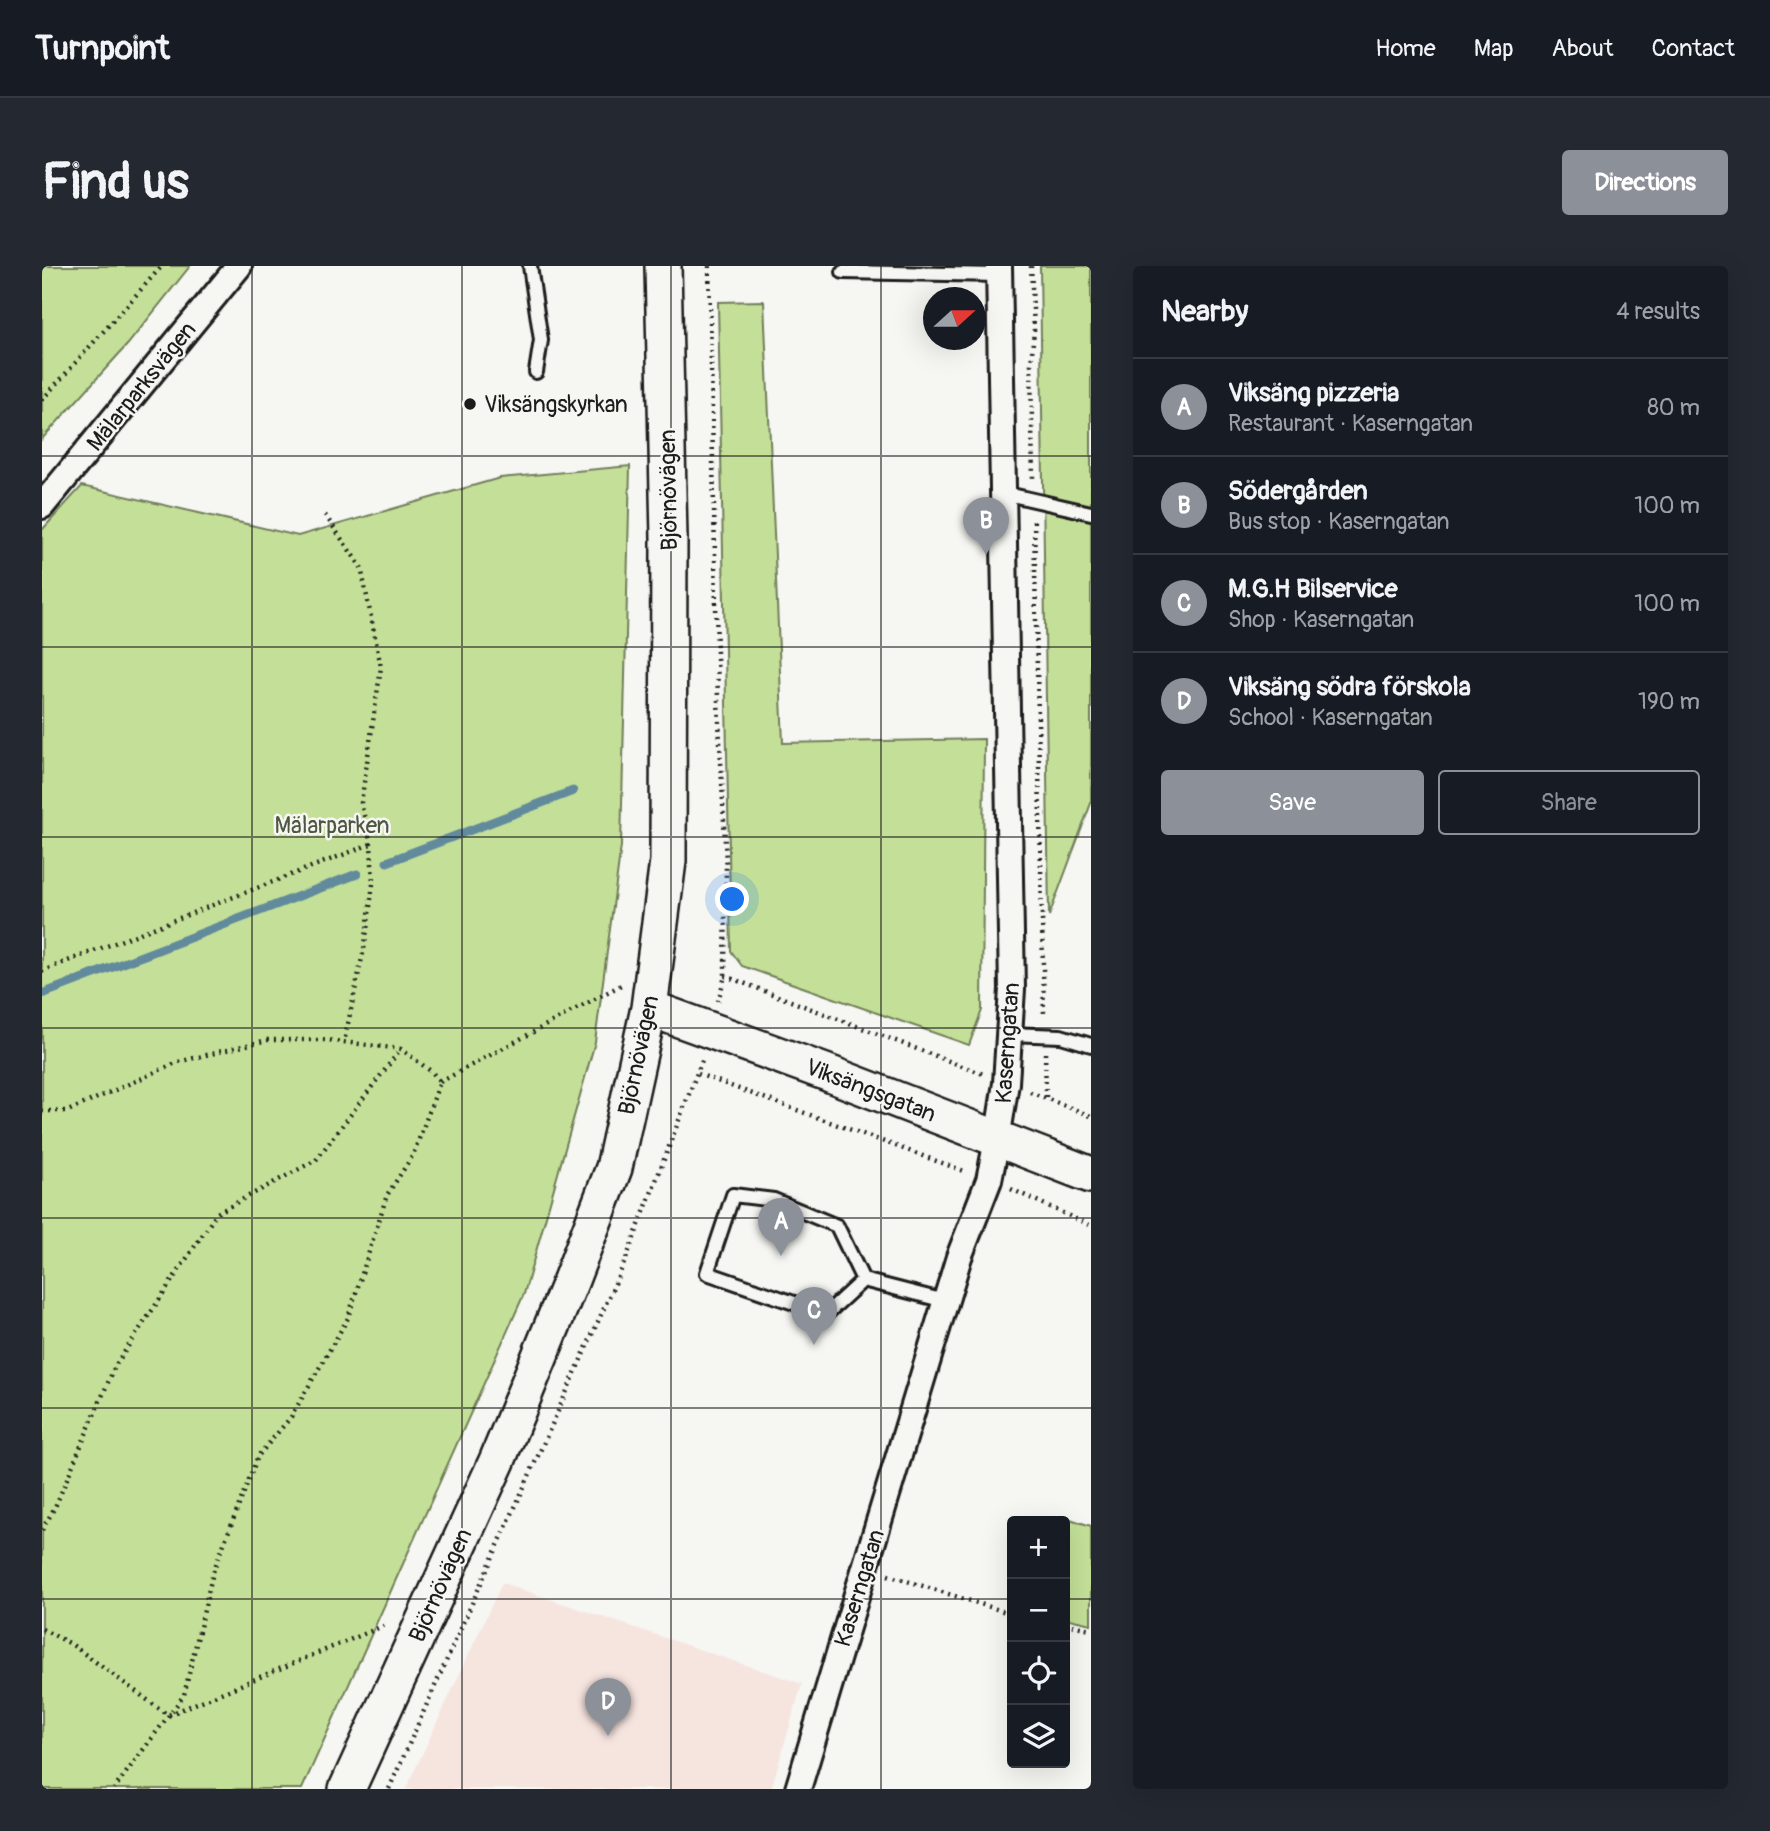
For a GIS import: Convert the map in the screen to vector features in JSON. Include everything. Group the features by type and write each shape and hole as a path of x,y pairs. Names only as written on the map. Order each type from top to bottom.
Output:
{"main road":[{"name":"Björnövägen","path":"347,1789 497,1461 572,1280 614,1168 649,1008 668,861 669,538 663,266"},
{"name":"Viksängsgatan","path":"649,1008 825,1072 1091,1175"}],"street":[{"name":"Mälarparksvägen","path":"42,506 239,266"},
{"name":"Kaserngatan","path":"797,1789 959,1256 989,1181 1006,1083 1012,989 999,270"}],"lane":[{"path":"530,266 541,340 536,372"},
{"path":"843,272 999,270"},
{"path":"1003,493 1091,513"},
{"path":"1009,1034 1061,1036 1091,1045"},
{"path":"863,1280 826,1314 707,1273 733,1195 774,1200 837,1226 863,1280 945,1301"}],"path":[{"path":"42,400 162,266"},
{"path":"1031,266 1046,1097"},
{"path":"325,515 361,567 381,667 361,803 371,844 373,884 344,1042"},
{"path":"42,971 371,844"},
{"path":"725,976 1091,1116"},
{"path":"114,1789 184,1695 213,1572 258,1456 291,1417 348,1318 387,1195 413,1155 440,1082 627,982"},
{"path":"42,1111 68,1111 178,1062 267,1040 344,1042 401,1049 432,1072 440,1082"},
{"path":"42,1530 55,1507 116,1366 217,1213 316,1160 401,1049"},
{"path":"698,1074 1028,1196 1091,1226"},
{"path":"865,1568 1007,1612"},
{"path":"168,1715 388,1623"},
{"path":"1070,1625 1091,1629"},
{"path":"42,1629 71,1644 168,1715"}],"shaded area":[{"path":"502,1583 802,1684 771,1789 406,1789"}],"green space":[{"path":"42,266 190,266 128,344 42,439"},
{"path":"1040,266 1091,266 1091,803 1049,916"},
{"path":"764,301 783,743 984,739 982,1010 969,1045 742,966 731,951 718,302"},
{"name":"Mälarparken","path":"630,466 621,846 595,1042 524,1294 302,1789 42,1789 42,530 82,486 298,536 500,478"},
{"path":"1070,1519 1091,1526 1091,1624 1070,1619"}],"waterway":[{"path":"387,862 573,791"},
{"path":"42,994 357,874"}],"place":[{"name":"Viksängskyrkan","path":"470,404"},
{"name":"Södergården","path":"986,555"},
{"name":"Viksäng pizzeria","path":"781,1256"},
{"name":"M.G.H Bilservice","path":"814,1345"},
{"name":"Viksäng södra förskola","path":"608,1736"}]}
